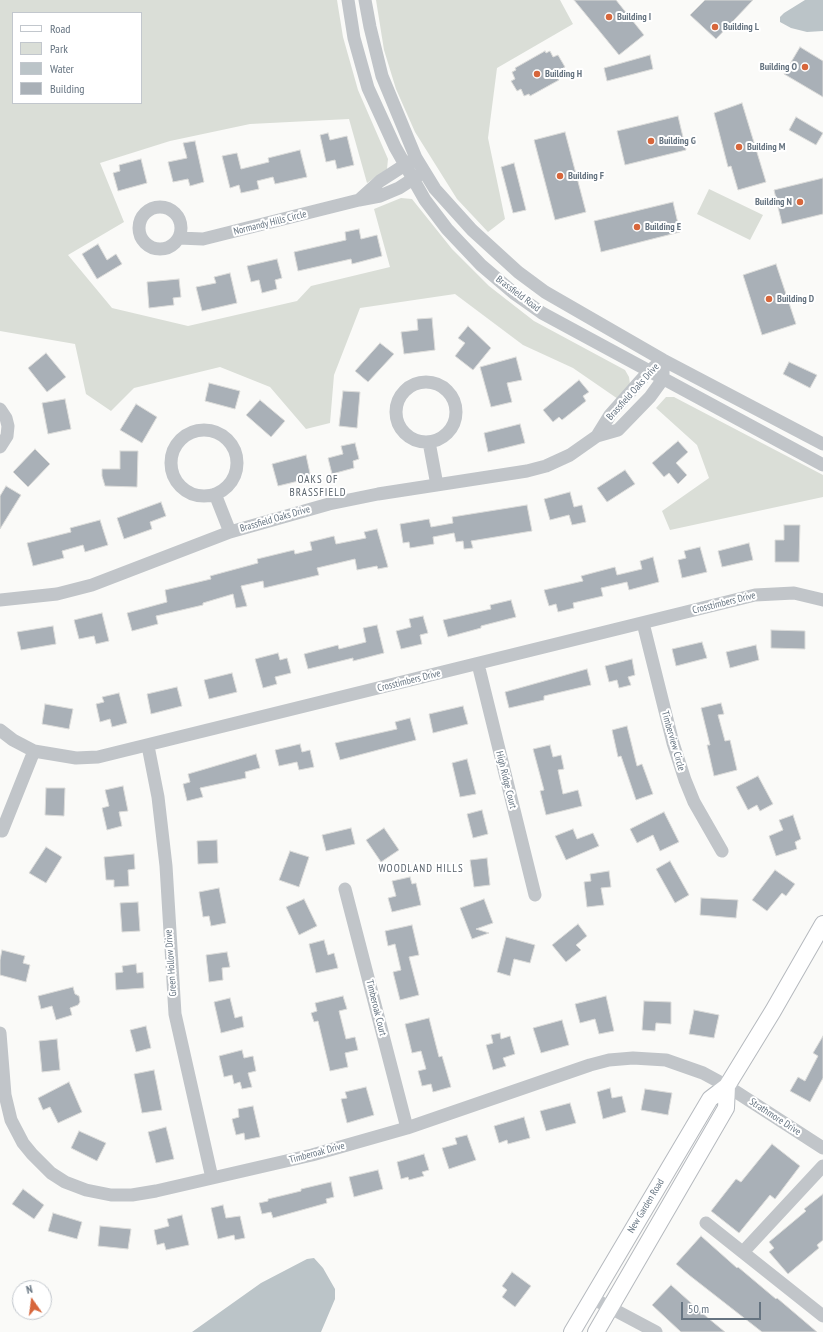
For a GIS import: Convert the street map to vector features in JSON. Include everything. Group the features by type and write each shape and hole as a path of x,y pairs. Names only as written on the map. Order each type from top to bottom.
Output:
{"main road":[{"name":"New Garden Road","path":"572,1332 710,1099 726,1086 773,1011 823,924"},
{"name":"New Garden Road","path":"596,1332 726,1108 726,1086"}],"street":[{"name":"Brassfield Road","path":"348,0 354,38 368,88 404,165 425,200 447,230 481,265 514,294 542,313 823,465"},
{"name":"Brassfield Road","path":"365,0 382,76 416,158 435,189 450,208 518,272 545,292 662,360 823,444"},
{"name":"Normandy Hills Circle","path":"359,200 380,181 416,158"},
{"name":"Normandy Hills Circle","path":"179,238 203,239 380,196 399,188 424,172"},
{"name":"Brassfield Oaks Drive","path":"596,436 610,415 649,371 662,360"},
{"name":"Brassfield Oaks Drive","path":"0,600 56,594 92,585 230,532 329,504 503,476 546,466 570,454 596,436 618,430 631,418 663,379 662,360"},
{"path":"421,382 435,382 447,389 452,395 456,408 455,421 452,428 442,438 429,442 410,438 401,428 396,416 397,402 404,391 421,382"},
{"path":"0,409 6,418 8,426 7,436 0,446"},
{"path":"197,430 208,430 219,433 228,439 234,448 237,464 232,480 225,488 215,494 206,496 187,491 180,485 171,467 174,448 187,434 197,430"},
{"path":"429,442 437,486"},
{"path":"215,494 230,532"},
{"name":"Crosstimbers Drive","path":"0,730 13,740 34,751 46,754 83,758 112,755 643,623 768,594 794,593 823,600"},
{"name":"Timberview Circle","path":"643,623 673,743 684,780 694,802 722,851"},
{"name":"High Ridge Court","path":"478,664 535,895"},
{"name":"Green Hollow Drive","path":"148,746 158,798 166,866 175,1014 212,1178"},
{"path":"2,831 34,751"},
{"name":"Timberoak Court","path":"345,889 407,1128"},
{"name":"Timberoak Drive","path":"0,1033 5,1095 11,1120 23,1143 51,1173 65,1182 86,1190 111,1195 132,1195 312,1155 407,1128 609,1060 645,1058 666,1060 697,1070 726,1086"},
{"name":"Strathmore Drive","path":"726,1086 823,1148"},
{"path":"743,1252 823,1166"},
{"path":"706,1223 823,1316"},
{"path":"592,1298 610,1309 656,1332"}],"green space":[{"path":"0,0 337,0 343,37 358,90 388,159 387,169 367,183 349,119 250,124 170,141 100,163 124,222 68,255 112,308 188,326 297,301 311,286 390,267 374,209 401,198 412,199 452,249 489,286 534,321 625,370 629,377 630,384 618,399 573,368 523,345 455,294 360,308 334,375 330,423 306,429 270,387 220,367 134,388 111,411 86,394 75,344 0,331"},
{"path":"376,0 560,0 573,24 497,68 488,138 505,219 488,232 457,199 415,132 396,89 384,50"},
{"path":"709,189 763,215 750,240 697,214"},
{"path":"666,397 674,397 823,475 823,497 670,530 662,511 709,478 697,445 656,408"}],"water":[{"path":"805,0 823,0 823,31 807,32 791,28 780,22 780,17 784,13"},
{"path":"314,1258 323,1268 335,1289 335,1299 321,1332 192,1332 261,1283 307,1259"}],"building":[{"name":"Building I","path":"574,0 616,0 644,35 619,55"},
{"name":"Building L","path":"705,0 753,0 716,39 690,15"},
{"name":"Building O","path":"800,47 823,61 823,97 784,74"},
{"name":"Building H","path":"545,51 546,53 550,51 553,57 558,55 565,67 560,70 563,75 558,78 559,80 530,96 529,94 524,96 521,89 517,91 511,81 515,79 512,72 516,70 515,68"},
{"path":"650,55 653,69 607,81 604,68"},
{"name":"Building M","path":"742,103 766,182 738,190 731,166 728,167 714,113"},
{"name":"Building G","path":"678,116 686,150 625,165 617,131"},
{"path":"796,117 823,133 816,145 789,130"},
{"name":"Building F","path":"565,132 586,212 555,220 534,140"},
{"path":"328,133 330,140 347,136 354,165 337,169 335,160 326,162 320,135"},
{"path":"195,141 204,182 190,186 188,179 173,182 168,162 187,158 183,143"},
{"path":"300,150 307,177 275,184 273,177 257,181 259,189 241,193 239,185 230,188 222,156 237,153 241,169 269,162 268,158"},
{"path":"141,159 147,183 118,191 113,173 120,171 119,165"},
{"path":"514,163 526,210 513,213 501,167"},
{"name":"Building N","path":"823,178 823,214 782,224 774,190"},
{"name":"Building E","path":"673,202 680,232 601,252 594,221"},
{"path":"359,229 361,239 377,235 382,256 352,264 351,259 298,271 294,252 346,240 345,232"},
{"path":"98,244 107,260 116,254 122,264 97,279 82,254"},
{"path":"277,259 282,278 275,280 277,289 262,293 259,280 251,282 247,266"},
{"name":"Building D","path":"776,264 796,324 762,335 743,275"},
{"path":"230,273 237,303 202,311 196,287 216,283 214,277"},
{"path":"179,279 181,297 173,298 174,305 149,308 147,282"},
{"path":"432,318 435,350 404,354 401,332 418,330 417,319"},
{"path":"468,326 491,348 473,370 455,356 465,343 458,338"},
{"path":"380,343 394,354 368,382 355,371"},
{"path":"46,353 66,377 47,392 28,368"},
{"path":"516,357 522,380 507,383 512,402 491,407 480,367"},
{"path":"789,362 817,375 810,388 783,374"},
{"path":"579,380 589,392 583,396 586,401 562,420 559,417 553,422 543,410"},
{"path":"209,383 240,391 235,409 205,401"},
{"path":"343,391 360,392 357,428 339,426"},
{"path":"65,399 71,429 48,434 42,403"},
{"path":"260,400 285,421 271,437 246,415"},
{"path":"136,404 157,417 142,443 120,430"},
{"path":"520,424 525,443 488,452 484,433"},
{"path":"678,441 688,452 676,463 687,475 678,484 669,473 664,477 652,463"},
{"path":"355,443 359,459 353,461 354,468 332,474 328,458 343,454 341,446"},
{"path":"35,449 50,464 28,487 13,472"},
{"path":"120,451 138,451 137,487 105,486 102,476 102,469 120,469"},
{"path":"306,455 311,478 278,486 272,464"},
{"path":"625,470 635,484 607,502 597,488"},
{"path":"6,486 21,495 0,529 0,496"},
{"path":"570,492 574,507 582,505 586,522 572,525 569,515 550,520 544,499"},
{"path":"161,502 166,516 150,522 152,529 124,539 117,518"},
{"path":"527,505 532,531 471,541 473,548 464,549 463,541 456,542 454,533 433,537 434,544 410,548 409,542 403,543 400,524 429,519 431,527 453,523 452,517"},
{"path":"100,520 108,545 85,552 83,545 62,551 64,558 33,566 27,543 71,532 70,528"},
{"path":"784,525 800,525 799,562 775,562 775,540 784,540"},
{"path":"377,529 388,567 378,569 377,566 357,570 355,559 317,568 319,575 264,588 263,581 241,586 247,606 236,608 233,594 203,603 203,605 156,616 158,624 132,631 127,613 167,602 165,590 211,579 210,576 258,563 257,559 294,550 295,554 312,550 310,542 334,536 336,544 366,538 364,532"},
{"path":"749,543 753,560 722,567 718,551"},
{"path":"700,547 707,572 682,578 678,560 686,558 684,551"},
{"path":"653,557 659,582 629,590 627,582 601,588 603,596 573,603 574,608 558,612 556,604 549,606 544,590 583,581 581,576 615,567 617,575 642,569 640,561"},
{"path":"511,600 516,617 481,626 481,628 448,637 443,620 491,609 490,605"},
{"path":"102,613 109,641 96,644 94,636 79,639 74,620"},
{"path":"423,616 428,633 420,635 422,644 401,649 396,631 411,627 409,619"},
{"path":"377,625 384,653 353,661 353,658 308,669 304,654 338,645 339,649 366,642 363,628"},
{"path":"53,626 56,644 21,650 17,632"},
{"path":"771,630 805,631 805,649 771,648"},
{"path":"702,642 707,658 676,666 672,649"},
{"path":"756,645 759,660 730,668 726,652"},
{"path":"278,653 280,660 287,658 291,673 275,677 277,684 263,688 255,659"},
{"path":"632,659 635,675 628,677 631,685 619,688 617,680 609,682 605,666"},
{"path":"587,669 591,685 544,696 544,700 509,708 505,692"},
{"path":"232,673 237,692 209,699 204,680"},
{"path":"177,687 182,706 151,714 147,694"},
{"path":"119,693 127,723 112,727 110,719 100,722 96,704 104,702 102,697"},
{"path":"721,703 724,714 718,715 725,741 730,740 737,770 714,776 707,745 710,745 701,708"},
{"path":"45,704 73,709 69,729 42,724"},
{"path":"463,706 468,724 433,733 429,714"},
{"path":"410,718 416,740 340,760 335,743 397,729 395,722"},
{"path":"627,726 637,766 642,764 653,794 636,800 621,756 618,757 612,730"},
{"path":"300,744 302,752 310,750 314,767 299,770 297,762 279,766 275,750"},
{"path":"550,745 553,757 561,755 564,769 558,770 563,794 578,790 582,806 546,815 540,791 544,790 533,749"},
{"path":"256,754 260,768 245,772 246,778 200,788 203,797 187,801 183,784 190,782 188,774"},
{"path":"467,759 476,794 460,797 452,763"},
{"path":"758,776 773,804 760,811 757,805 748,810 736,787"},
{"path":"123,786 128,811 119,812 122,826 107,830 102,808 109,806 105,790"},
{"path":"46,788 65,788 64,816 45,815"},
{"path":"482,810 488,834 473,838 467,814"},
{"path":"664,812 679,842 660,851 653,835 637,843 630,829"},
{"path":"793,815 801,839 795,842 797,849 776,856 769,836 783,830 779,820"},
{"path":"351,828 355,844 326,851 322,835"},
{"path":"384,828 399,850 381,862 366,840"},
{"path":"573,829 577,839 593,833 599,846 566,860 555,836"},
{"path":"217,840 218,863 198,864 197,841"},
{"path":"46,847 62,857 46,883 29,873"},
{"path":"290,851 309,857 299,887 279,880"},
{"path":"134,854 135,869 128,870 129,886 114,887 114,880 106,880 104,857"},
{"path":"487,858 490,885 474,887 470,860"},
{"path":"670,861 689,895 675,903 656,869"},
{"path":"775,870 795,884 786,896 782,893 767,911 752,900"},
{"path":"609,871 611,887 601,888 604,905 587,907 584,882 591,881 590,874"},
{"path":"410,877 412,884 416,883 421,905 392,912 388,898 396,896 392,881"},
{"path":"219,888 226,923 211,926 209,916 203,917 199,892"},
{"path":"701,898 738,900 736,918 700,915"},
{"path":"304,899 317,926 299,935 286,907"},
{"path":"484,899 493,923 476,929 489,933 472,939 460,908"},
{"path":"138,902 140,931 122,932 120,903"},
{"path":"578,924 587,936 576,945 581,950 566,962 552,945"},
{"path":"412,925 419,955 409,957 419,995 400,1000 393,972 401,970 395,944 388,946 385,931"},
{"path":"506,937 535,945 530,963 514,959 510,976 497,972"},
{"path":"324,940 328,955 334,953 338,968 316,973 309,944"},
{"path":"2,950 25,956 23,963 30,965 26,982 0,975"},
{"path":"227,952 230,967 222,968 223,980 209,982 206,955"},
{"path":"136,964 137,973 143,972 144,988 116,990 115,973 123,972 122,966"},
{"path":"73,987 75,994 79,996 80,1002 78,1005 70,1008 72,1015 56,1020 52,1006 41,1009 38,996"},
{"path":"343,996 347,1009 339,1011 346,1039 355,1037 358,1050 345,1053 348,1067 330,1071 318,1021 314,1022 311,1013 317,1011 315,1003"},
{"path":"606,996 614,1031 599,1034 595,1019 580,1023 575,1004"},
{"path":"230,998 235,1018 242,1016 244,1027 221,1033 214,1002"},
{"path":"644,1001 671,1002 671,1024 656,1023 655,1031 642,1030"},
{"path":"694,1010 719,1015 714,1038 689,1034"},
{"path":"429,1018 439,1057 442,1056 451,1087 433,1092 431,1084 422,1086 418,1071 426,1069 421,1051 412,1053 405,1024"},
{"path":"562,1020 569,1045 541,1053 533,1028"},
{"path":"146,1026 151,1048 136,1052 130,1030"},
{"path":"500,1033 501,1039 510,1036 515,1054 503,1058 506,1066 493,1070 486,1045 493,1043 491,1035"},
{"path":"823,1036 823,1078 810,1102 790,1091 798,1077 805,1081 818,1056 813,1053"},
{"path":"57,1039 60,1070 42,1072 39,1041"},
{"path":"242,1050 244,1058 253,1056 256,1071 248,1073 252,1087 242,1089 240,1082 234,1084 232,1075 224,1077 219,1056"},
{"path":"154,1070 162,1110 142,1113 134,1074"},
{"path":"69,1082 82,1112 58,1123 50,1107 43,1110 38,1098"},
{"path":"366,1087 374,1115 347,1123 341,1099 347,1098 345,1092"},
{"path":"610,1088 612,1098 622,1096 626,1112 603,1119 597,1092"},
{"path":"645,1089 672,1093 668,1115 641,1110"},
{"path":"570,1103 576,1123 546,1131 540,1111"},
{"path":"253,1106 260,1137 245,1140 244,1133 236,1135 232,1119 239,1117 238,1109"},
{"path":"524,1117 530,1138 508,1144 507,1140 499,1143 494,1126"},
{"path":"166,1127 174,1159 156,1163 148,1132"},
{"path":"79,1131 106,1143 97,1161 71,1148"},
{"path":"467,1135 476,1160 449,1169 442,1148 457,1144 455,1138"},
{"path":"772,1144 800,1166 775,1199 770,1195 739,1233 711,1211 736,1179 741,1182"},
{"path":"424,1154 429,1170 422,1172 424,1176 409,1180 408,1177 401,1179 397,1162"},
{"path":"378,1170 383,1189 354,1197 349,1177"},
{"path":"331,1182 334,1197 326,1199 327,1203 273,1218 271,1212 262,1214 259,1203 268,1201 268,1199 301,1191 301,1189"},
{"path":"23,1189 44,1205 34,1219 12,1204"},
{"path":"823,1194 823,1240 817,1245 819,1248 788,1274 769,1252 774,1248 769,1242 806,1211 804,1209"},
{"path":"223,1205 226,1218 240,1216 245,1238 235,1240 234,1235 218,1239 211,1208"},
{"path":"53,1213 82,1222 77,1239 48,1231"},
{"path":"182,1215 189,1245 166,1250 164,1243 157,1245 154,1230 169,1226 167,1219"},
{"path":"100,1226 131,1229 128,1249 98,1246"},
{"path":"701,1236 737,1268 738,1267 776,1299 777,1298 817,1332 762,1332 689,1275 676,1264"},
{"path":"512,1272 531,1286 515,1307 502,1297 507,1290 502,1286"},
{"path":"671,1285 725,1332 681,1332 652,1305"}],"place":[{"name":"Building I","path":"609,17"},
{"name":"Building L","path":"715,27"},
{"name":"Building O","path":"805,67"},
{"name":"Building H","path":"537,74"},
{"name":"Building G","path":"651,141"},
{"name":"Building M","path":"739,147"},
{"name":"Building F","path":"560,176"},
{"name":"Building N","path":"800,202"},
{"name":"Building E","path":"637,227"},
{"name":"Building D","path":"769,299"}],"district":[{"name":"OAKS OF BRASSFIELD","path":"318,486"},
{"name":"WOODLAND HILLS","path":"421,869"}]}
